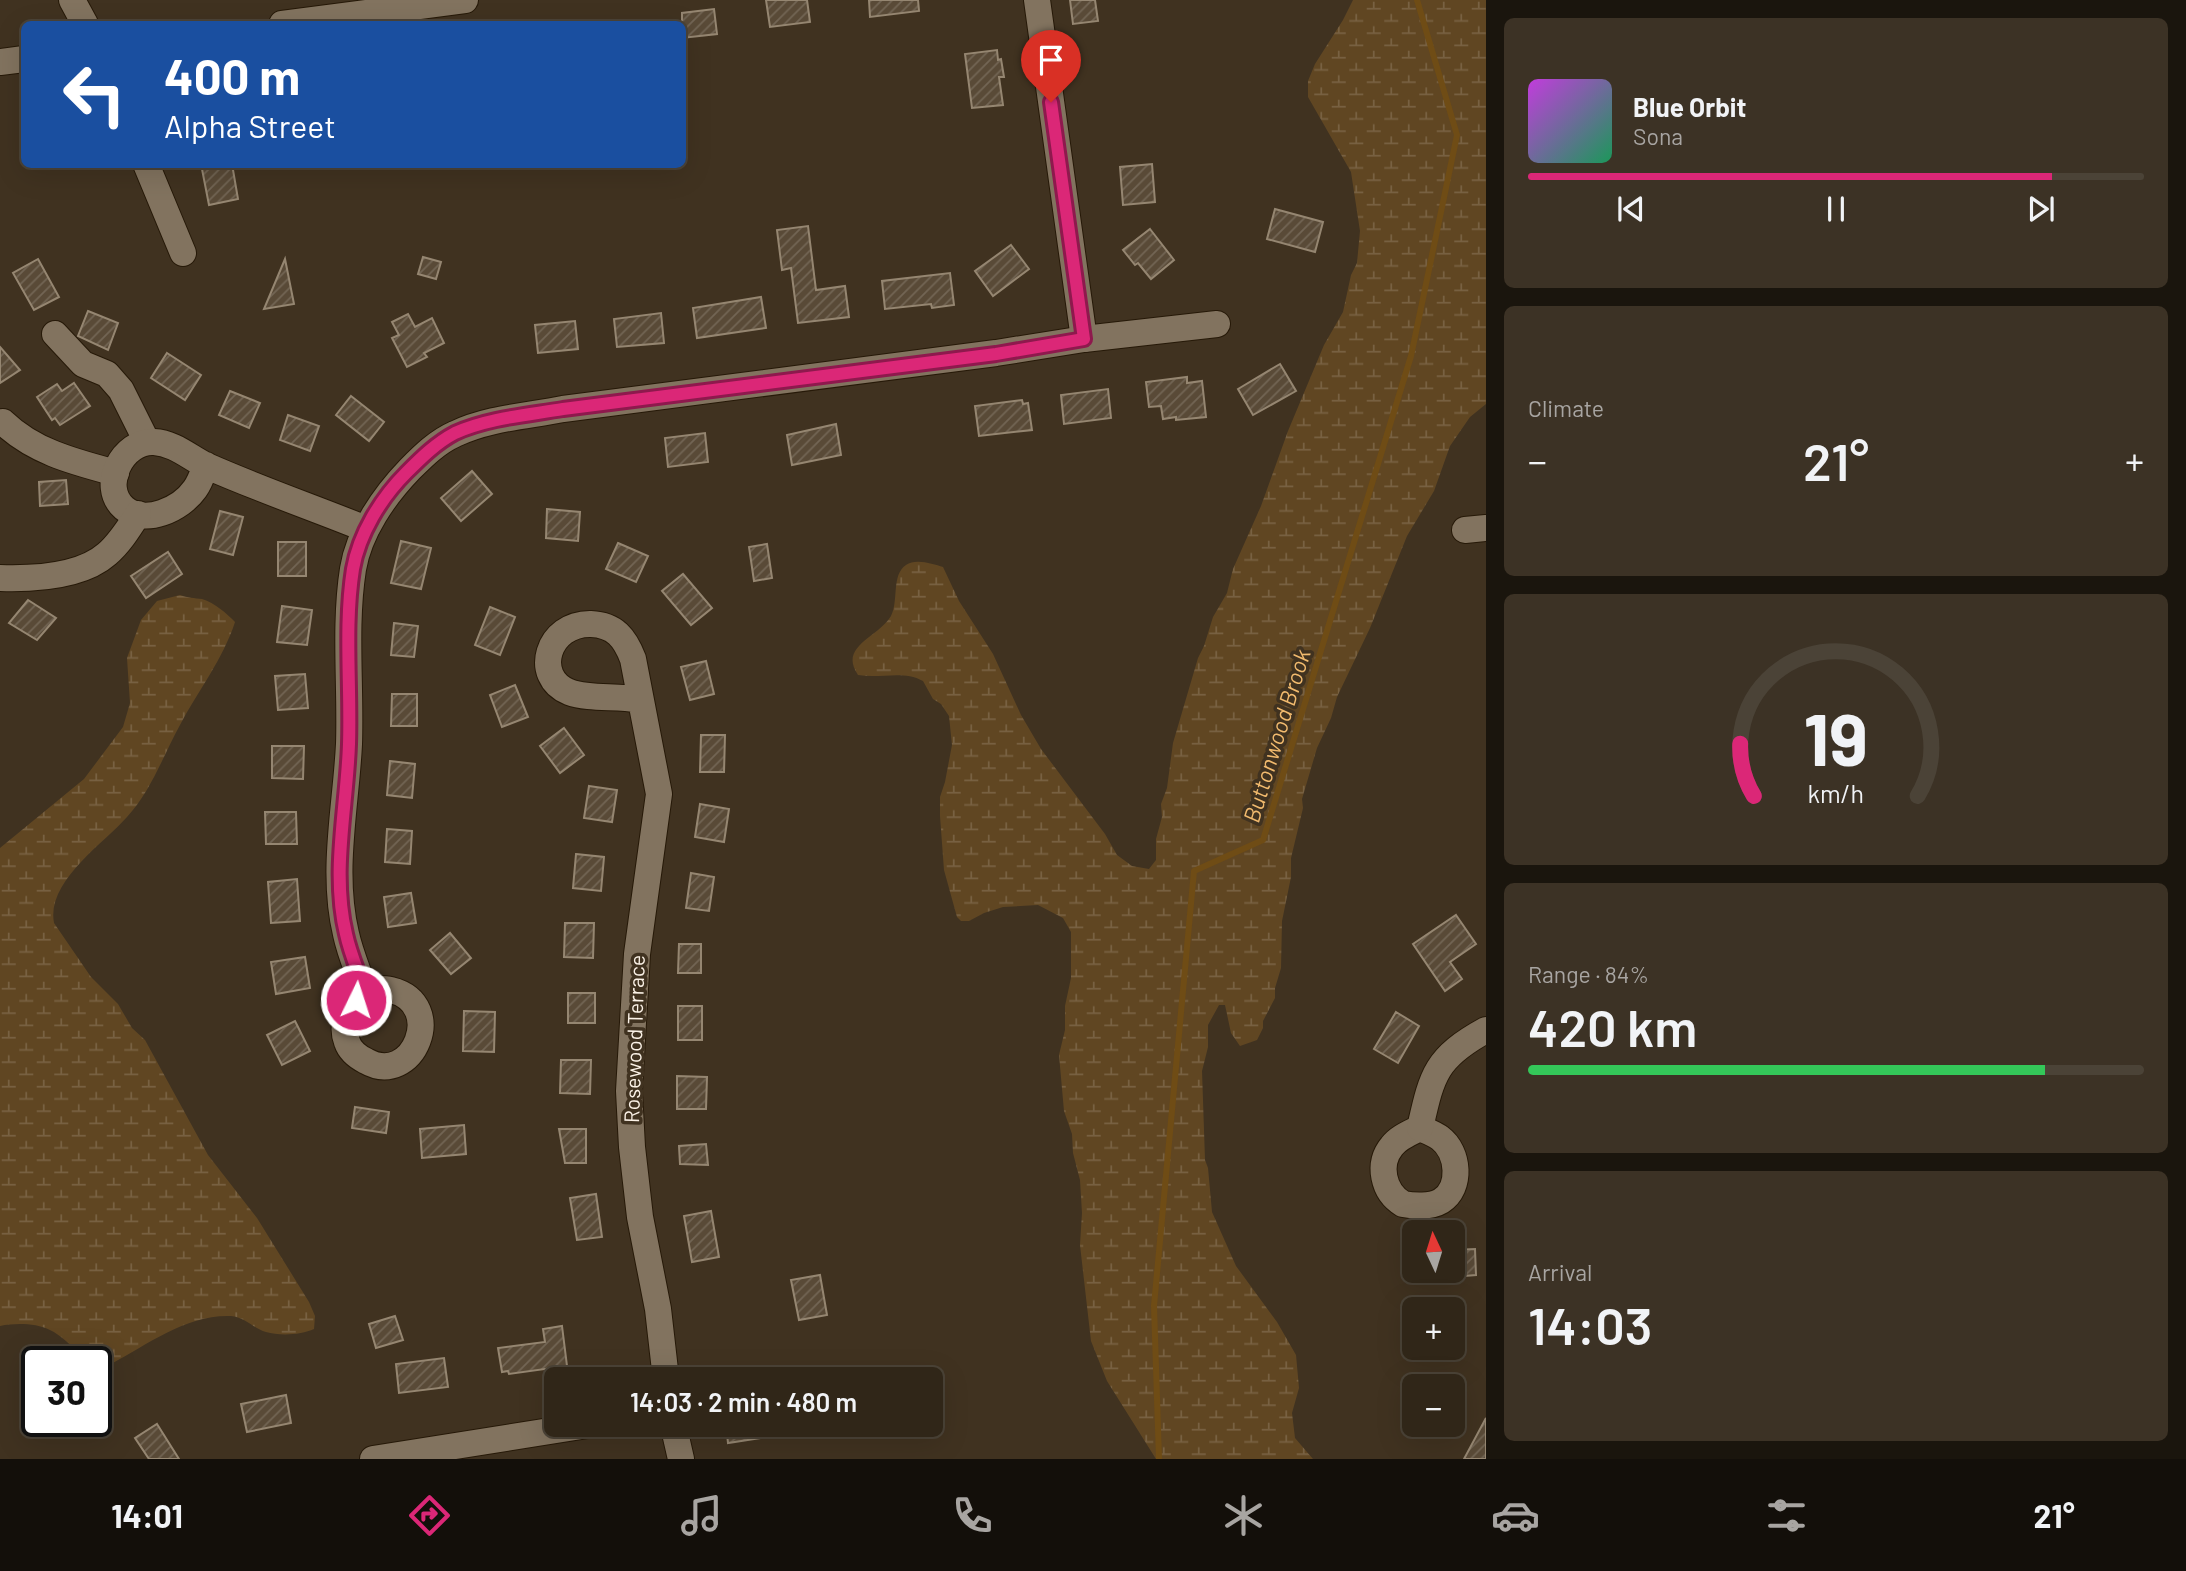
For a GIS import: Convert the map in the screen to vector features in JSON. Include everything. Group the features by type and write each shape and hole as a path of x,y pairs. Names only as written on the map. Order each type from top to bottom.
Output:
{"street":[{"path":"72,0 83,21"},
{"path":"305,21 465,0"},
{"path":"1037,0 1084,339"},
{"path":"0,62 21,59"},
{"path":"148,168 183,253"},
{"path":"364,989 346,934 340,894 350,713 350,603 354,567 366,529 393,486 427,452 455,433 494,421 563,409 996,354 1084,339 1217,324"},
{"path":"55,334 83,364 107,374 121,390 147,442"},
{"path":"3,422 18,436 35,446 71,461 116,473"},
{"path":"206,465 196,488 175,507 157,514 138,514 125,509 115,488 116,473 123,456 130,449 147,442 171,445 206,465 366,529"},
{"path":"0,578 22,579 63,573 90,565 107,555 138,514"},
{"name":"Rosewood Terrace","path":"639,700 659,794 637,954 629,1091 640,1217 658,1309 665,1367"},
{"path":"1420,1128 1429,1087 1438,1068 1462,1045 1486,1030"},
{"path":"373,1459 544,1432"},
{"path":"676,1437 681,1459"}],"green space":[{"path":"1353,0 1486,0 1486,404 1470,417 1450,446 1434,491 1407,536 1317,748 1302,799 1303,808 1291,858 1291,877 1282,921 1281,968 1275,998 1263,1021 1263,1028 1257,1040 1240,1046 1231,1033 1225,1005 1219,1005 1208,1025 1208,1047 1202,1071 1205,1160 1212,1212 1236,1266 1277,1322 1296,1355 1299,1388 1292,1413 1295,1438 1313,1459 1156,1459 1107,1381 1091,1341 1080,1245 1080,1180 1073,1153 1072,1134 1064,1111 1059,1055 1071,978 1071,932 1063,918 1038,905 1003,907 969,921 961,921 957,917 944,870 940,816 940,797 952,745 949,716 941,704 933,699 923,681 899,675 858,675 853,665 853,656 862,642 891,616 901,569 915,562 943,567 959,601 993,654 1021,715 1041,749 1105,834 1117,855 1132,866 1149,869 1156,860 1156,839 1162,817 1161,804 1167,788 1173,743 1198,658 1213,617 1227,593 1233,569 1261,506 1288,431 1324,345 1343,312 1351,275 1357,263 1360,231 1351,172 1308,97 1308,81 1315,64"},
{"path":"180,595 202,599 216,606 235,622 217,662 143,796 127,817 67,879 54,908 54,923 91,977 118,1004 132,1028 145,1040 208,1155 257,1218 315,1316 314,1329 297,1334 272,1333 231,1316 199,1320 154,1339 112,1363 112,1346 71,1346 58,1335 38,1326 0,1326 0,848 84,779 123,727 130,703 127,658 141,620 157,601"}],"building":[{"path":"766,0 807,0 810,22 770,27"},
{"path":"869,0 918,0 919,11 870,17"},
{"path":"1070,0 1095,0 1098,21 1073,24"},
{"path":"714,9 717,34 686,38 686,21 682,21 682,13"},
{"path":"997,50 1004,77 999,77 1003,105 972,108 965,54"},
{"path":"1152,164 1155,202 1123,205 1120,167"},
{"path":"202,168 233,168 238,199 209,205"},
{"path":"1275,209 1323,222 1315,252 1267,239"},
{"path":"808,226 816,290 845,286 849,317 798,323 791,268 782,270 777,230"},
{"path":"1150,229 1174,260 1151,279 1123,250"},
{"path":"1011,245 1029,269 993,296 975,271"},
{"path":"423,257 441,262 436,279 418,274"},
{"path":"38,259 59,297 34,310 13,273"},
{"path":"285,259 294,304 264,309"},
{"path":"950,273 954,305 932,308 931,304 885,309 882,281"},
{"path":"761,297 766,328 697,338 693,308"},
{"path":"88,311 118,323 108,350 78,336"},
{"path":"661,313 664,343 617,347 614,319"},
{"path":"408,314 415,327 432,318 444,343 424,353 427,357 407,367 392,338 399,335 392,322"},
{"path":"575,321 578,349 538,353 535,325"},
{"path":"0,347 20,370 0,383"},
{"path":"167,353 201,375 185,400 151,378"},
{"path":"1280,364 1296,391 1253,415 1238,389"},
{"path":"1187,377 1187,383 1202,381 1206,417 1163,419 1161,406 1149,407 1146,382"},
{"path":"74,383 90,406 60,425 55,418 52,420 37,397 57,384 62,391"},
{"path":"1108,389 1111,418 1064,424 1061,395"},
{"path":"230,391 260,403 249,428 219,415"},
{"path":"351,396 384,422 369,441 336,415"},
{"path":"1022,400 1023,404 1028,403 1032,430 979,436 975,406"},
{"path":"288,415 319,426 310,451 280,440"},
{"path":"836,424 841,455 792,465 787,435"},
{"path":"705,433 708,462 668,467 665,438"},
{"path":"472,471 492,494 461,521 441,498"},
{"path":"66,480 68,504 40,506 39,482"},
{"path":"547,509 580,512 578,541 546,538"},
{"path":"220,511 243,517 233,555 210,549"},
{"path":"401,541 431,548 421,589 391,583"},
{"path":"278,542 306,542 306,576 278,576"},
{"path":"618,543 648,556 636,582 606,569"},
{"path":"767,544 772,578 754,581 749,547"},
{"path":"168,552 182,574 146,598 131,576"},
{"path":"683,574 712,608 691,625 662,591"},
{"path":"28,600 56,618 37,640 9,623"},
{"path":"282,606 312,610 307,645 277,642"},
{"path":"490,607 515,617 500,655 475,645"},
{"path":"394,623 418,626 414,657 391,655"},
{"path":"706,661 714,694 690,700 681,667"},
{"path":"305,674 308,708 278,710 275,676"},
{"path":"515,685 528,717 502,727 490,695"},
{"path":"392,694 417,694 417,726 391,726"},
{"path":"564,728 584,755 560,773 540,746"},
{"path":"701,735 725,735 724,772 700,772"},
{"path":"272,746 304,746 303,779 272,778"},
{"path":"390,761 415,764 412,798 387,795"},
{"path":"589,786 617,790 612,822 584,818"},
{"path":"700,804 729,809 724,842 695,837"},
{"path":"265,812 296,812 297,844 266,844"},
{"path":"387,829 412,831 410,864 385,862"},
{"path":"576,854 604,857 601,891 573,888"},
{"path":"691,873 714,877 709,911 686,908"},
{"path":"297,879 300,921 271,923 268,882"},
{"path":"411,893 416,923 388,927 384,897"},
{"path":"1456,915 1476,944 1450,962 1462,979 1445,991 1413,944"},
{"path":"565,923 594,923 593,958 564,957"},
{"path":"450,933 471,958 451,974 430,950"},
{"path":"679,944 701,944 701,973 678,973"},
{"path":"305,957 310,988 276,994 271,962"},
{"path":"568,993 595,993 595,1023 568,1023"},
{"path":"678,1006 702,1006 702,1040 678,1040"},
{"path":"464,1011 495,1012 494,1052 463,1051"},
{"path":"1396,1012 1419,1026 1398,1063 1374,1049"},
{"path":"295,1021 310,1051 282,1065 267,1035"},
{"path":"561,1060 591,1060 590,1094 560,1093"},
{"path":"677,1076 707,1077 706,1109 677,1109"},
{"path":"355,1107 389,1112 386,1133 352,1128"},
{"path":"464,1125 466,1154 422,1158 420,1129"},
{"path":"559,1129 586,1129 586,1163 565,1163"},
{"path":"706,1144 708,1165 680,1164 679,1146"},
{"path":"596,1194 602,1237 577,1240 570,1198"},
{"path":"711,1211 719,1257 692,1262 684,1216"},
{"path":"1465,1249 1475,1249 1476,1275 1465,1276"},
{"path":"820,1275 827,1315 799,1320 791,1280"},
{"path":"395,1316 403,1340 376,1348 369,1324"},
{"path":"562,1326 567,1366 544,1367 544,1369 509,1374 508,1371 502,1372 498,1348 545,1342 543,1329"},
{"path":"444,1358 448,1387 399,1393 396,1364"},
{"path":"286,1395 291,1423 247,1432 241,1404"},
{"path":"1486,1418 1486,1459 1464,1459"},
{"path":"157,1424 179,1459 149,1459 135,1438"},
{"path":"727,1437 767,1437 728,1443"}],"waterway":[{"name":"Buttonwood Brook","path":"1159,1459 1154,1306 1194,871 1263,840 1411,356 1457,135 1417,0"}],"route":[{"path":"356,1000 364,989 346,934 340,894 350,713 350,603 354,567 366,529 393,486 427,452 455,433 494,421 563,409 996,354 1084,339 1051,102"}]}
